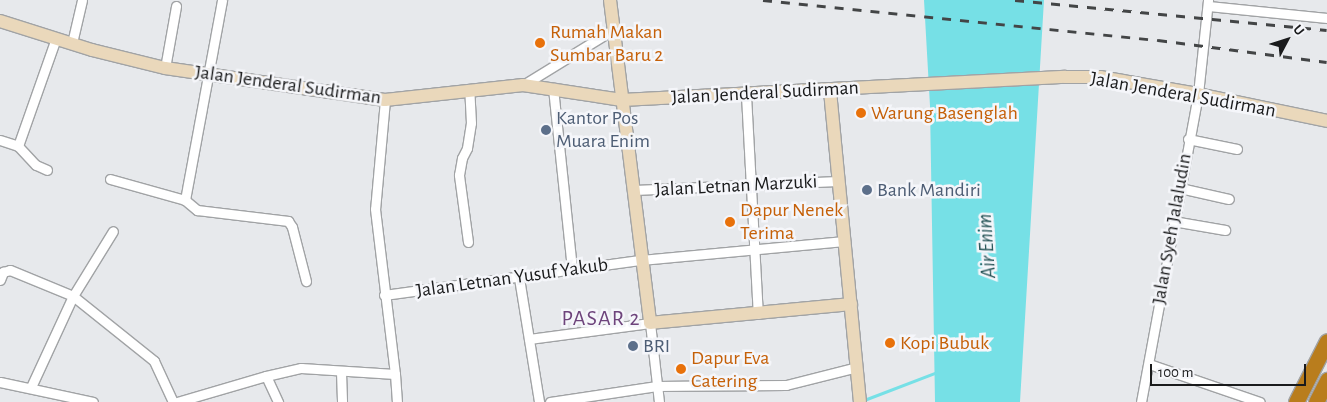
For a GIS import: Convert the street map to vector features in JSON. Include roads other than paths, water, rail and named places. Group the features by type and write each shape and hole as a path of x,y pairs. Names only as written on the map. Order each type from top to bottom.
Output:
{"highway":[{"path":"1296,402 1327,341"},
{"path":"1316,402 1326,384"}],"main road":[{"path":"610,0 640,260 650,323 850,304"},
{"name":"Jalan Jenderal Sudirman","path":"0,20 72,43 166,68 208,76 385,100 469,89 523,85 553,88 622,100 830,91 1065,77 1100,77 1198,94 1327,121"},
{"path":"830,91 860,402"}],"street":[{"path":"72,43 82,0"},
{"path":"185,200 222,0"},
{"path":"1208,3 1327,18"},
{"name":"Jalan Syeh Jalaludin","path":"1140,402 1149,364 1173,221 1198,94 1208,3"},
{"path":"166,68 176,6"},
{"path":"523,85 614,29"},
{"path":"18,146 56,38"},
{"path":"553,88 572,270"},
{"path":"468,242 459,175 462,158 467,148 471,123 469,89"},
{"path":"746,95 758,314"},
{"path":"385,100 375,209 397,402"},
{"path":"1188,139 1237,148"},
{"path":"0,140 18,146 36,165 47,170"},
{"path":"110,179 185,200 197,210 288,222 292,228 306,281"},
{"name":"Jalan Letnan Marzuki","path":"633,190 839,181"},
{"path":"1180,188 1230,198"},
{"path":"1173,221 1225,230"},
{"path":"31,388 73,296 113,231"},
{"path":"640,260 755,251 845,241"},
{"name":"Jalan Letnan Yusuf Yakub","path":"384,295 640,260"},
{"path":"0,280 4,272 10,270 73,296 154,361 173,402"},
{"path":"519,278 540,402"},
{"path":"529,339 650,323 659,402"},
{"path":"1149,364 1260,402"},
{"path":"177,402 209,398 266,376 301,368 340,372 395,374"},
{"path":"340,372 342,402"},
{"path":"550,402 657,386 786,385 857,373"},
{"path":"266,376 278,402"},
{"path":"0,382 75,400 93,402"}],"water":[{"name":"Air Enim","path":"924,0 1044,0 1020,402 935,402 930,106"}],"waterway":[{"path":"864,400 937,372"}],"railway":[{"path":"763,0 1158,40 1327,62"},
{"path":"1015,0 1327,30"}],"place":[{"name":"Rumah Makan Sumbar Baru 2","path":"540,43"},
{"name":"Warung Basenglah","path":"861,113"},
{"name":"Kantor Pos Muara Enim","path":"546,130"},
{"name":"Bank Mandiri","path":"867,190"},
{"name":"Dapur Nenek Terima","path":"730,222"},
{"name":"Kopi Bubuk","path":"890,343"},
{"name":"BRI","path":"633,346"},
{"name":"Dapur Eva Catering","path":"681,369"}],"district":[{"name":"PASAR 2","path":"601,319"}]}
